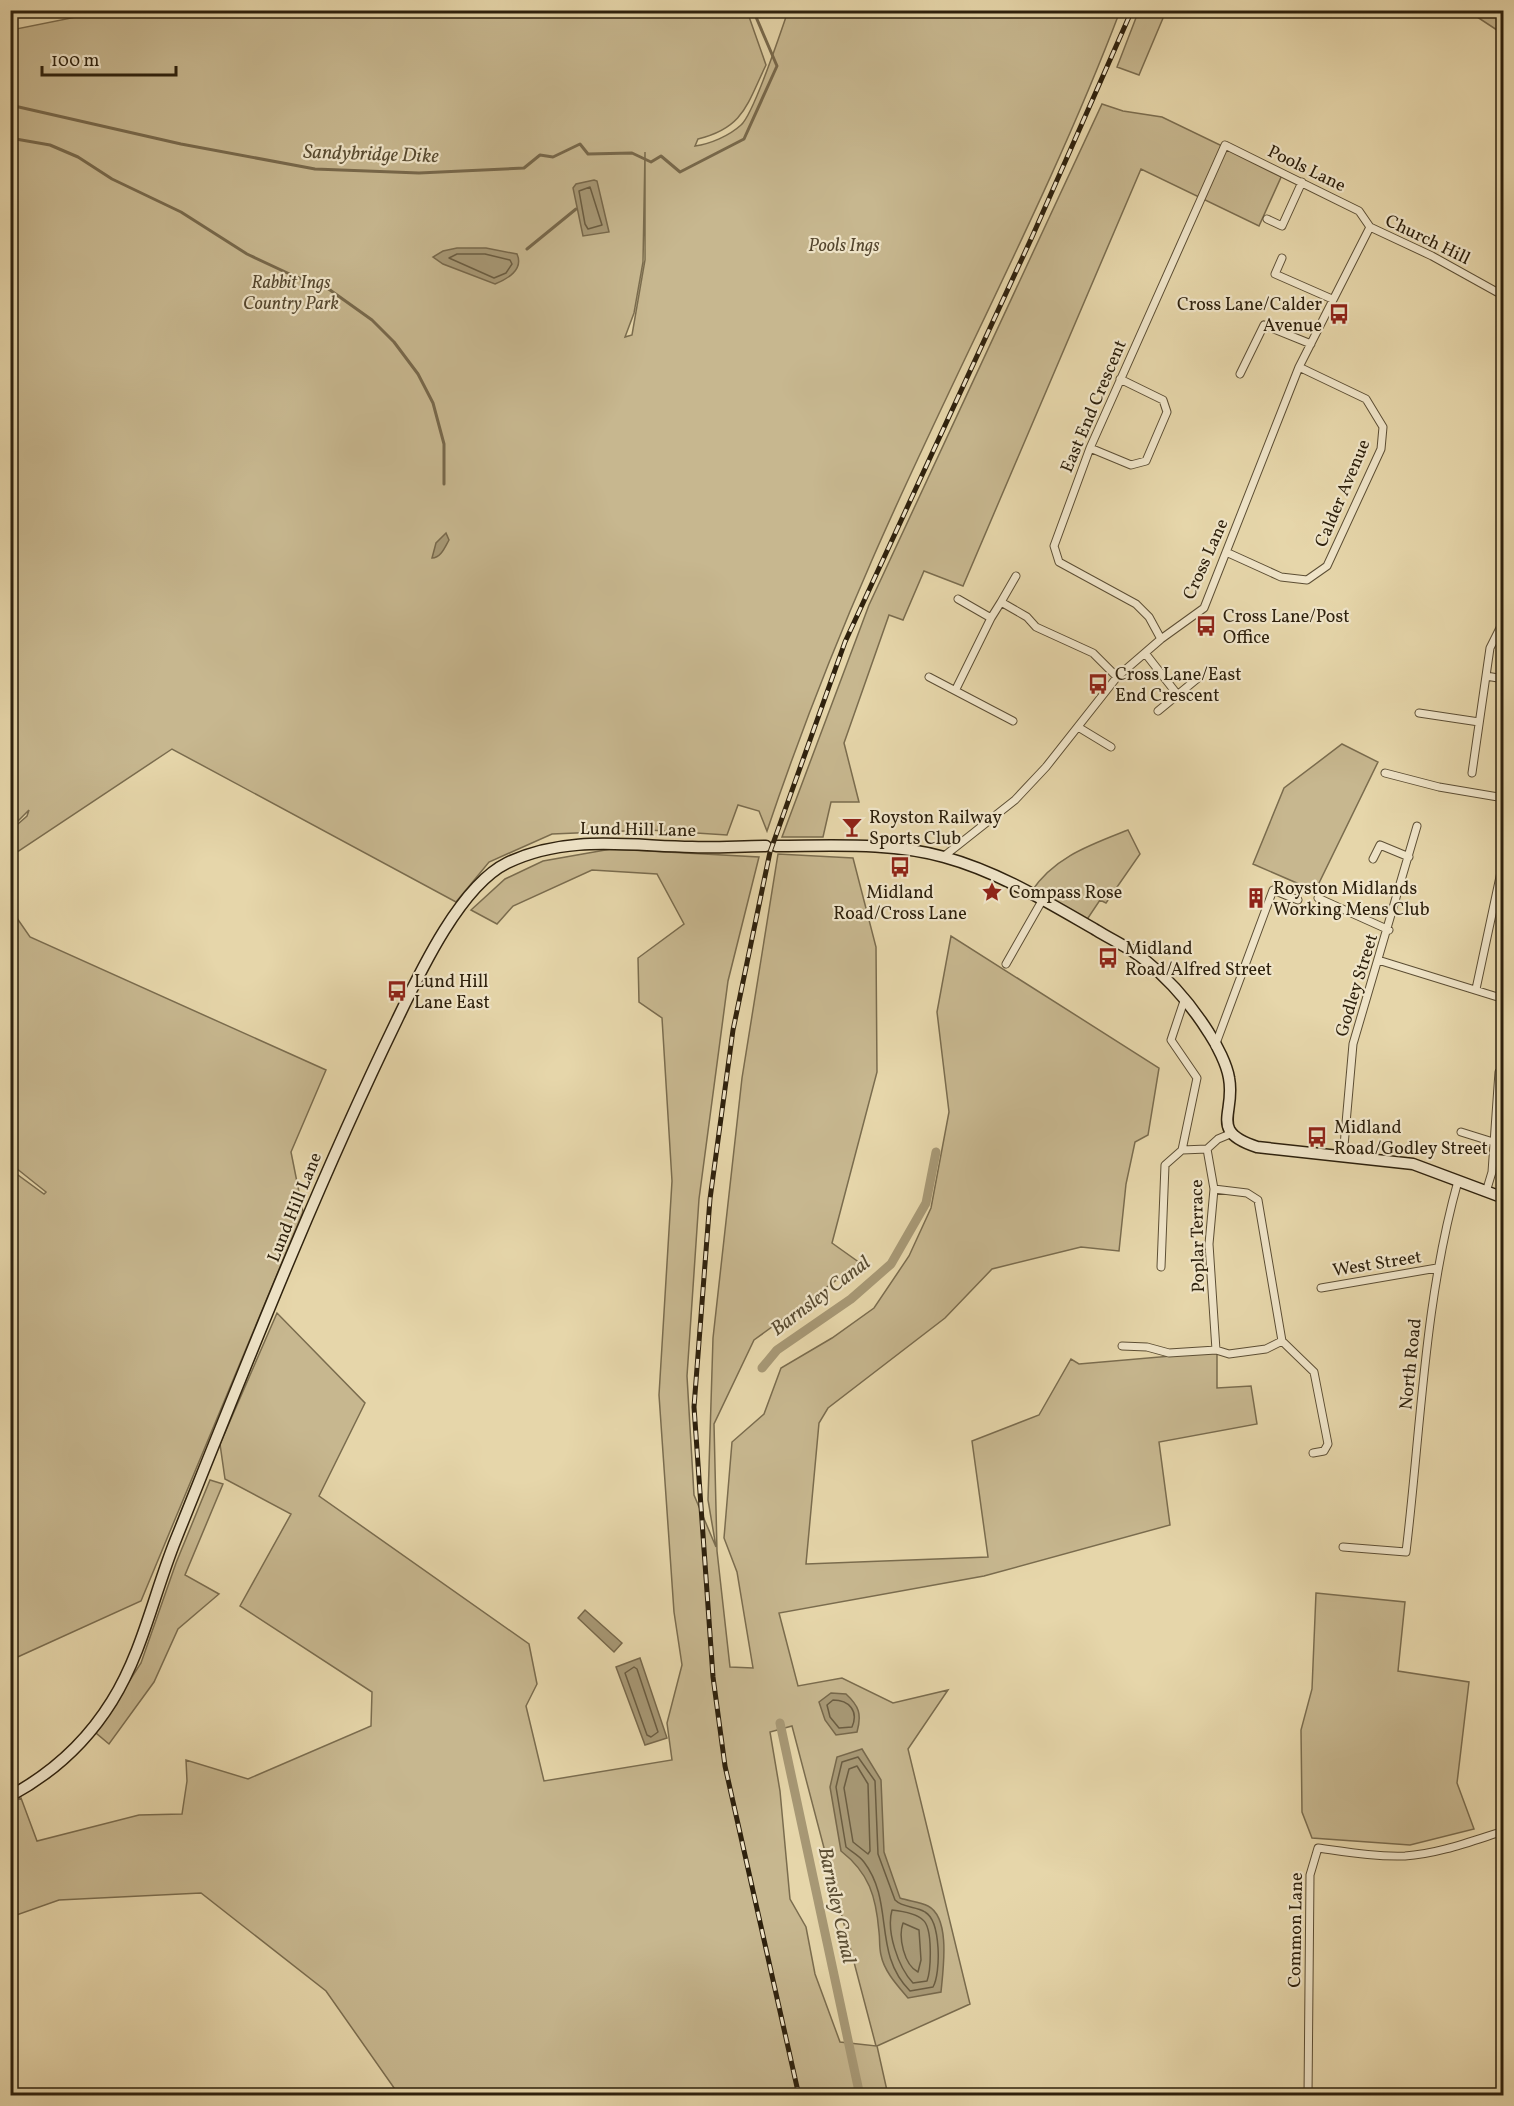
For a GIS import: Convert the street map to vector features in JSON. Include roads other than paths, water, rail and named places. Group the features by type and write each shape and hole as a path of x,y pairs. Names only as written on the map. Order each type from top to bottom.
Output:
{"main road":[{"name":"Lund Hill Lane","path":"10,1796 58,1766 83,1741 101,1718 126,1674 175,1542 327,1168 419,975 464,902 488,876 506,863 548,849 578,844 619,842 690,847 844,846 943,857 998,876 1043,899 1145,960 1185,998 1215,1046 1229,1077 1226,1114 1230,1134"},
{"path":"1230,1134 1257,1147 1413,1164 1503,1198"}],"street":[{"name":"Pools Lane","path":"1225,145 1359,211 1370,227"},
{"name":"East End Crescent","path":"1161,639 1149,617 1136,603 1059,562 1054,546 1090,448 1225,145"},
{"path":"1267,219 1282,226 1302,182"},
{"name":"Church Hill","path":"1370,227 1432,256 1503,296"},
{"name":"Cross Lane","path":"943,857 1015,800 1046,767 1117,677 1161,639 1204,608 1299,367 1370,227"},
{"path":"1282,258 1275,274 1332,299"},
{"path":"1240,374 1264,325 1311,344"},
{"name":"Calder Avenue","path":"1226,552 1281,577 1307,580 1327,566 1381,450 1383,427 1366,399 1299,367"},
{"path":"1090,448 1131,465 1146,461 1167,412 1162,400 1120,379"},
{"path":"956,689 991,618 1016,576"},
{"path":"958,599 991,618"},
{"path":"1001,602 1027,617 1036,627 1093,653 1117,677"},
{"path":"1472,773 1490,648 1503,620"},
{"path":"1145,653 1177,694"},
{"path":"1486,676 1503,679"},
{"path":"929,677 956,689 1013,721"},
{"path":"1158,711 1198,678"},
{"path":"1419,713 1479,722"},
{"path":"1078,727 1111,747"},
{"path":"1385,773 1439,787 1503,798"},
{"name":"Godley Street","path":"1343,1156 1353,1044 1389,930 1417,826"},
{"path":"1373,859 1383,836"},
{"path":"1380,845 1409,857"},
{"path":"1476,989 1503,858"},
{"path":"1215,1046 1273,890 1298,900"},
{"path":"1318,898 1389,930"},
{"path":"1006,964 1043,899"},
{"path":"1378,960 1503,999"},
{"path":"1161,1267 1165,1165 1182,1150 1197,1078 1171,1040 1185,998"},
{"path":"1486,1192 1492,1172 1499,1072"},
{"path":"1461,1132 1493,1142"},
{"path":"1182,1150 1207,1149 1218,1139 1230,1134"},
{"name":"Poplar Terrace","path":"1207,1149 1214,1189 1209,1244 1216,1350"},
{"name":"North Road","path":"1343,1547 1406,1552 1429,1322 1437,1268 1458,1181"},
{"path":"1214,1189 1247,1193 1257,1200 1282,1341 1314,1372 1328,1444 1324,1451 1313,1453"},
{"name":"West Street","path":"1321,1288 1437,1268"},
{"path":"1122,1346 1147,1347 1169,1353 1216,1350 1229,1354 1266,1349 1282,1341"},
{"name":"Common Lane","path":"1308,2096 1310,1875 1318,1848 1358,1854 1407,1856 1455,1846 1503,1831"}],"water":[{"path":"597,181 609,232 583,236 573,188 576,184"},
{"path":"457,248 486,248 517,254 518,265 509,277 495,284 443,264 433,257 443,251"},
{"path":"446,533 449,540 446,546 440,554 432,558 436,543"},
{"path":"585,1610 622,1643 614,1652 578,1618"},
{"path":"640,1658 667,1738 645,1745 616,1667"},
{"path":"831,1693 846,1694 854,1702 859,1715 857,1732 836,1735 825,1720 819,1702"},
{"path":"862,1749 881,1780 884,1852 900,1898 928,1906 940,1921 944,1945 941,1992 908,1998 892,1978 881,1955 876,1907 869,1886 851,1859 841,1851 830,1787 837,1757"}],"waterway":[{"name":"Sandybridge Dike","path":"10,105 181,144 315,169 419,173 524,168 540,155 553,157 580,144 588,154 632,153 651,162 661,156 680,172 744,139 777,66 753,10"},
{"path":"10,138 50,145 78,157 112,179 181,212 247,254 296,277 323,285 372,320 394,342 418,374 433,403 444,444 444,484"},
{"path":"527,249 576,209"},
{"name":"Barnsley Canal","path":"762,1368 777,1350 851,1299 891,1264 926,1203 936,1152"},
{"name":"Barnsley Canal","path":"780,1723 860,2096"}],"railway":[{"path":"799,2096 725,1766 713,1677 694,1407 710,1199 733,1030 770,852 845,642 1032,237 1132,10"}],"place":[{"name":"Cross Lane/Calder Avenue","path":"1339,314"},
{"name":"Cross Lane/Post Office","path":"1206,626"},
{"name":"Cross Lane/East End Crescent","path":"1098,684"},
{"name":"Royston Railway Sports Club","path":"852,827"},
{"name":"Midland Road/Cross Lane","path":"900,867"},
{"name":"Compass Rose","path":"992,892"},
{"name":"Royston Midlands Working Mens Club","path":"1256,898"},
{"name":"Midland Road/Alfred Street","path":"1108,958"},
{"name":"Lund Hill Lane East","path":"397,991"},
{"name":"Midland Road/Godley Street","path":"1317,1137"}],"park label":[{"name":"Pools Ings","path":"844,245"},
{"name":"Rabbit Ings Country Park","path":"291,292"}]}
